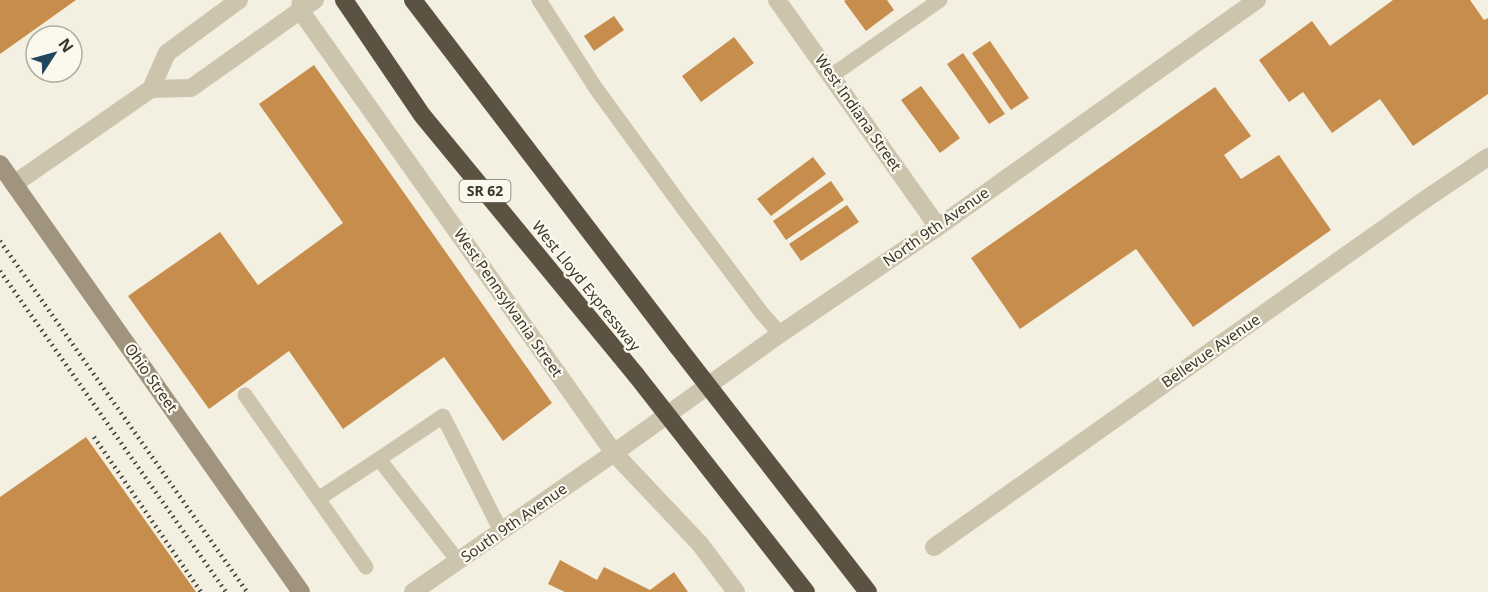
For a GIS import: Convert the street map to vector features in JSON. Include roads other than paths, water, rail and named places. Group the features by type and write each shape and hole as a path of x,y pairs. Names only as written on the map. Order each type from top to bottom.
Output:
{"highway":[{"name":"West Lloyd Expressway","path":"344,0 422,115 636,375 806,592"},
{"path":"413,0 868,592"}],"street":[{"path":"14,184 151,88 167,53 239,0"},
{"name":"West Indiana Street","path":"777,0 938,227"},
{"path":"151,88 191,88 305,3"},
{"name":"West Pennsylvania Street","path":"305,3 614,453 700,543 736,592"},
{"name":"North 9th Avenue","path":"614,453 780,334 938,227 1246,3"},
{"name":"Bellevue Avenue","path":"934,547 1488,157"},
{"name":"Ohio Street","path":"0,164 301,592"},
{"name":"South 9th Avenue","path":"413,592 614,453"}],"lane":[{"path":"539,0 595,87 683,208 780,334"},
{"path":"831,75 940,0"},
{"path":"245,395 366,567"},
{"path":"318,499 443,416 501,531"},
{"path":"379,459 458,561"}],"railway":[{"path":"0,241 247,592"},
{"path":"0,271 226,592"},
{"path":"94,437 201,592"}]}
